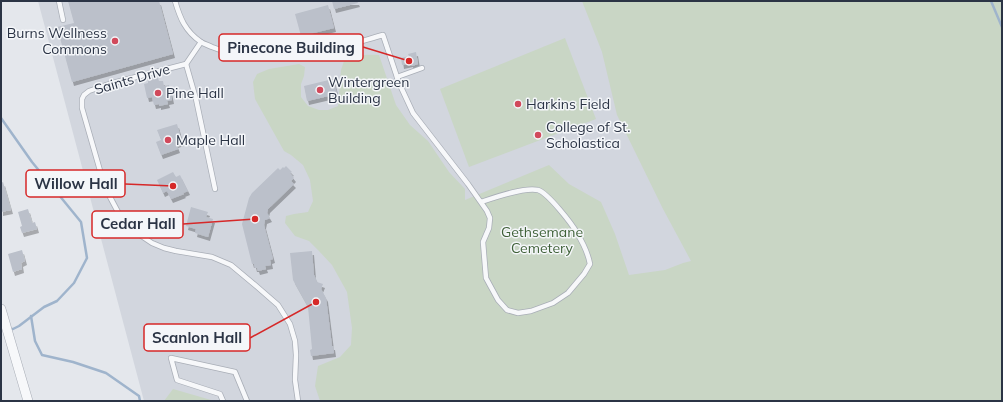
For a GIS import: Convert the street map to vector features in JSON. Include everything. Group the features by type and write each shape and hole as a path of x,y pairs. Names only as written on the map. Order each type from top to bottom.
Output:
{"street":[{"path":"1,309 28,401"}],"lane":[{"path":"59,1 63,20"},
{"path":"176,1 179,15 184,24 201,42 218,50 233,53 267,56 330,49 383,35 400,85 413,113 487,211 490,218 489,228 483,242 486,278 498,300 508,310 518,313 531,312 553,303 568,293 584,274 590,264 586,250 577,233 545,194 539,190 524,190 481,202"},
{"name":"Saints Drive","path":"201,42 186,64 109,84 89,91 82,99 82,108 110,197 118,212 127,224 152,243 164,248 222,260 231,265 278,305 290,324 295,341 295,380 298,401"},
{"path":"186,64 196,99 215,189"},
{"path":"397,77 422,68"},
{"path":"223,401 220,394 177,380 170,358 235,372 247,401"}],"shaded area":[{"name":"College of St. Scholastica","path":"38,1 1002,1 1002,205 353,401 144,401"}],"green space":[{"name":"Gethsemane Cemetery","path":"582,1 1002,1 1002,401 320,401 315,386 318,366 340,357 351,345 352,328 347,292 332,265 309,241 295,236 285,223 286,216 308,212 313,201 310,180 303,165 284,151 255,99 253,82 257,74 269,69 299,64 305,67 301,84 301,97 308,106 319,110 328,110 338,106 341,70 344,61 361,55 379,55 396,105 410,125 428,141 449,172 465,189 465,200 549,165 569,184 601,202 615,234 629,275 665,270 691,261 663,209 617,115 602,52"},
{"name":"Harkins Field","path":"565,38 596,119 469,167 440,89"},
{"path":"173,389 211,400 212,401 164,401"}],"building":[{"name":"Burns Wellness Commons","path":"68,1 159,1 173,54 72,82 57,27 74,23"},
{"path":"332,1 357,1 358,3 334,9"},
{"path":"328,5 334,28 301,36 295,14"},
{"path":"416,52 418,64 412,66 411,63 402,65 401,58"},
{"name":"Pine Hall","path":"158,78 159,81 163,81 164,86 169,85 172,100 167,101 168,104 159,106 159,104 154,105 152,97 147,98 144,84"},
{"name":"Wintergreen Building","path":"333,79 337,94 307,101 304,86"},
{"name":"Maple Hall","path":"177,124 182,142 176,144 178,149 161,155 156,142 161,140 157,130"},
{"path":"286,166 292,172 290,173 294,178 291,181 294,184 268,209 267,213 270,218 265,220 264,225 273,259 270,260 271,265 265,266 266,269 258,271 254,264 252,264 242,224 249,198 252,193 278,168 280,170"},
{"path":"173,172 176,177 180,175 188,191 171,199 167,191 163,193 157,180"},
{"path":"3,182 11,210 1,212 1,183"},
{"path":"191,207 208,212 206,217 213,219 208,237 195,233 196,229 186,226"},
{"path":"28,209 32,223 35,222 37,229 22,233 20,227 22,226 18,212"},
{"path":"22,250 25,261 21,263 22,269 13,272 8,254"},
{"path":"312,251 314,275 317,282 323,284 321,289 326,298 334,353 311,356 310,350 312,349 308,307 293,280 290,253"}],"waterway":[{"path":"991,1 1002,27"},
{"path":"1,118 32,162 81,222 87,258 74,283 57,301 44,307 19,326 9,329"},
{"path":"31,316 35,341 42,355 73,362 106,373 139,396 140,401"}],"place":[{"name":"Burns Wellness Commons","path":"115,41"},
{"name":"Pinecone Building","path":"409,61"},
{"name":"Wintergreen Building","path":"320,90"},
{"name":"Pine Hall","path":"158,93"},
{"name":"Harkins Field","path":"518,104"},
{"name":"College of St. Scholastica","path":"538,135"},
{"name":"Maple Hall","path":"168,140"},
{"name":"Willow Hall","path":"173,186"},
{"name":"Cedar Hall","path":"255,219"},
{"name":"Scanlon Hall","path":"316,302"}]}
